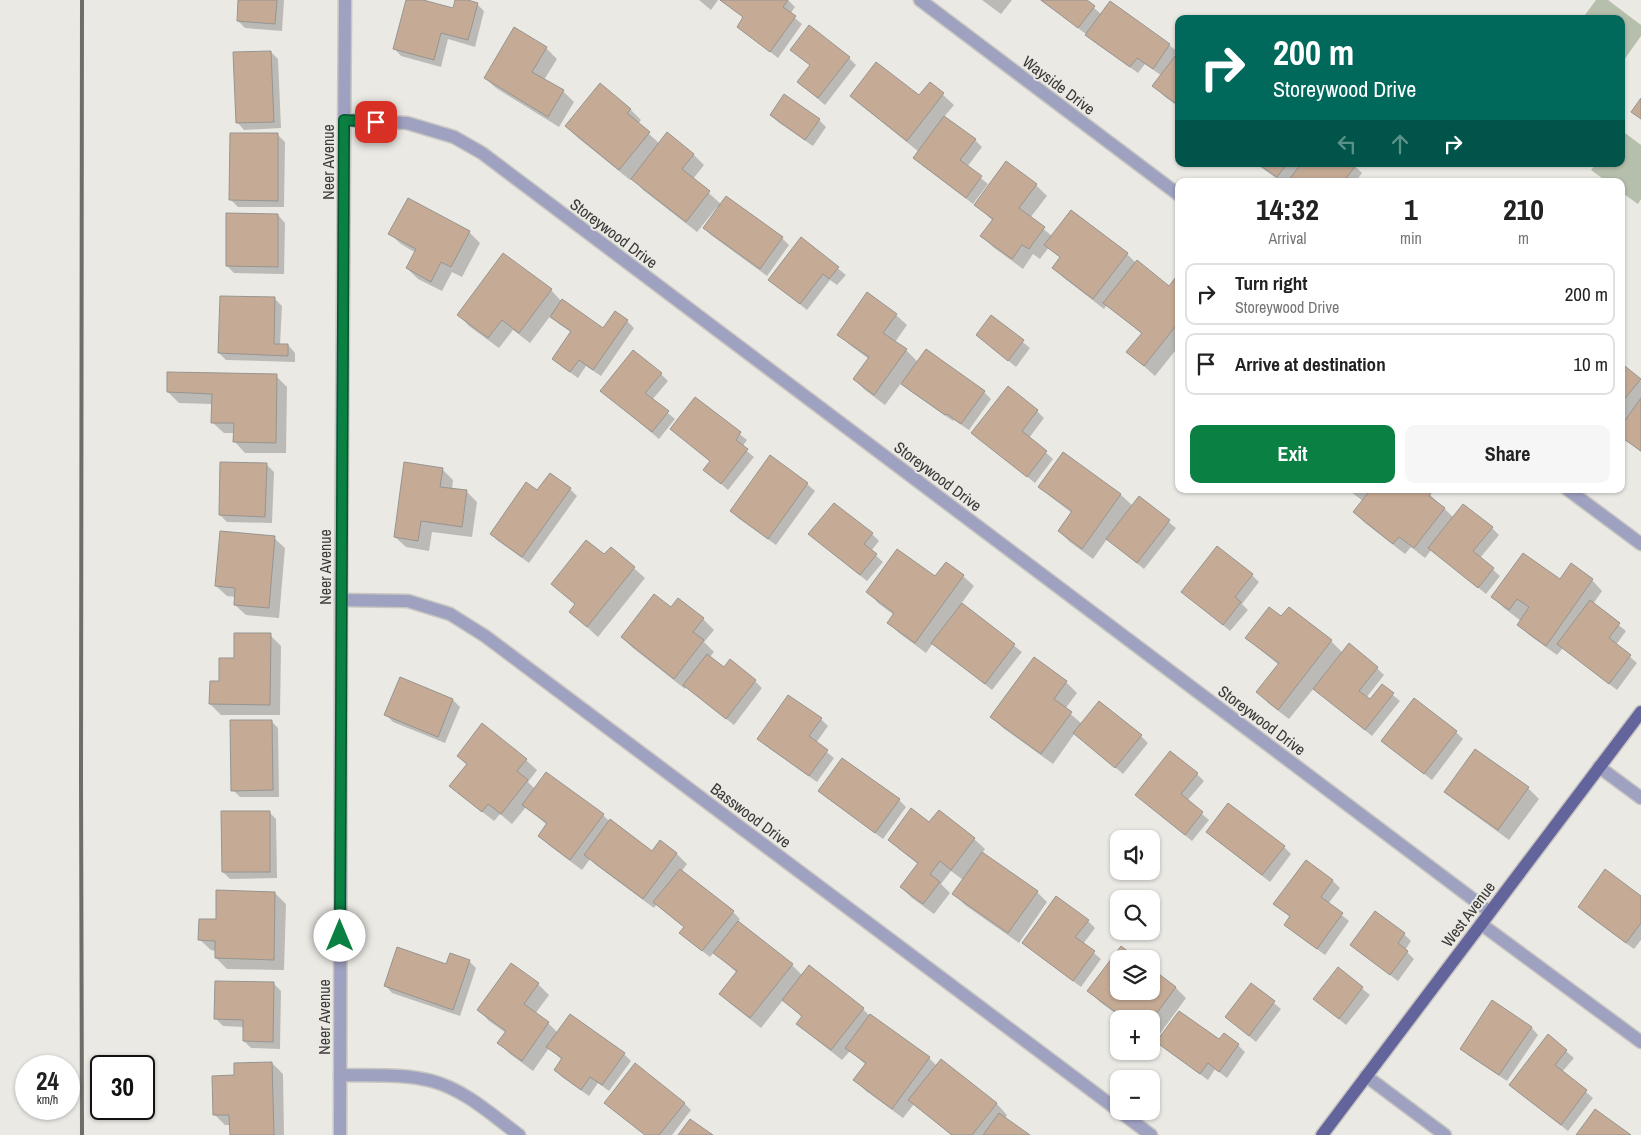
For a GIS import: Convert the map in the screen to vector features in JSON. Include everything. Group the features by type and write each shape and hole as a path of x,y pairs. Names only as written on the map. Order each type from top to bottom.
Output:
{"main road":[{"name":"West Avenue","path":"1322,1135 1641,712"}],"street":[{"name":"Neer Avenue","path":"340,1135 345,0"},
{"name":"Wayside Drive","path":"920,0 1175,192"},
{"name":"Storeywood Drive","path":"344,120 407,123 454,137 482,154 1490,912"},
{"path":"1572,493 1641,544"},
{"name":"Basswood Drive","path":"342,600 408,601 450,614 485,636 1110,1104"},
{"path":"1599,767 1641,798"},
{"path":"1481,924 1641,1042"},
{"path":"340,1075 407,1077 432,1081 468,1097 519,1135"},
{"path":"1366,1076 1445,1135"},
{"name":"Basswood Drive","path":"1131,1120 1151,1135"}],"green space":[{"path":"1596,0 1608,0 1641,25 1641,36 1625,58 1625,15 1585,15"},
{"path":"1625,133 1641,145 1641,199 1638,204 1625,195 1625,178 1602,178 1591,170 1594,167 1625,167"}],"building":[{"path":"238,0 277,0 275,24 237,21"},
{"path":"406,0 423,0 453,8 455,0 468,0 478,3 468,40 441,33 434,60 393,49"},
{"path":"720,0 788,0 783,7 796,16 770,52 737,27 743,17"},
{"path":"1041,0 1087,0 1095,6 1078,28"},
{"path":"1110,1 1170,44 1153,69 1137,58 1130,67 1085,35"},
{"path":"809,25 850,57 818,98 797,82 810,65 790,50"},
{"path":"514,27 547,47 532,72 564,90 548,117 484,78"},
{"path":"271,51 274,122 236,123 233,52"},
{"path":"1175,56 1175,103 1152,86"},
{"path":"876,62 919,95 930,82 944,93 907,141 850,96"},
{"path":"600,83 631,109 627,113 650,132 619,170 565,126"},
{"path":"784,94 820,119 805,140 770,115"},
{"path":"1641,98 1641,119 1631,112"},
{"path":"944,116 976,139 960,160 982,176 966,198 913,158"},
{"path":"667,132 694,154 682,169 710,191 686,222 631,179"},
{"path":"230,133 278,133 278,201 229,200"},
{"path":"1006,161 1037,184 1019,208 1045,227 1029,249 1022,245 1012,259 980,236 993,219 974,205"},
{"path":"1262,167 1285,167 1277,177"},
{"path":"1299,167 1354,167 1346,178 1290,178"},
{"path":"726,196 783,237 760,269 703,228"},
{"path":"408,198 470,231 451,267 441,262 431,282 406,268 416,249 388,234"},
{"path":"1071,210 1128,253 1093,299 1052,268 1060,257 1044,245"},
{"path":"226,213 278,214 278,267 226,266"},
{"path":"801,237 839,267 829,279 823,274 800,304 768,280"},
{"path":"503,253 552,289 519,333 502,320 488,338 457,315"},
{"path":"1137,260 1169,286 1175,278 1175,327 1144,366 1126,352 1142,333 1103,303"},
{"path":"867,292 897,314 883,333 907,349 874,395 853,379 869,357 837,335"},
{"path":"220,296 275,297 274,344 288,344 288,356 218,353"},
{"path":"562,299 603,328 615,311 628,320 593,370 579,360 570,372 552,359 571,331 550,317"},
{"path":"991,315 1024,340 1008,361 976,335"},
{"path":"926,349 985,391 961,424 901,384"},
{"path":"633,350 662,373 645,393 669,411 652,432 600,391"},
{"path":"1625,366 1641,379 1625,398"},
{"path":"167,372 277,374 276,443 233,442 234,423 211,423 212,394 167,392"},
{"path":"1008,386 1038,410 1022,431 1047,451 1027,477 971,433"},
{"path":"695,397 741,432 736,440 748,449 721,484 703,470 710,461 670,429"},
{"path":"1641,398 1641,451 1625,440 1625,420"},
{"path":"1063,452 1121,494 1082,549 1058,531 1072,511 1038,487"},
{"path":"770,455 808,483 768,539 730,511"},
{"path":"220,462 267,463 265,517 219,515"},
{"path":"404,462 443,468 440,487 467,490 462,527 421,521 418,541 394,537"},
{"path":"550,473 571,488 522,557 490,534 526,482 537,490"},
{"path":"1368,493 1431,493 1429,496 1445,508 1414,548 1399,537 1393,544 1353,512"},
{"path":"1139,496 1170,520 1137,563 1106,539"},
{"path":"834,503 873,533 864,544 877,554 860,575 808,534"},
{"path":"1463,504 1493,527 1473,551 1494,568 1478,588 1428,548"},
{"path":"220,531 275,536 269,608 234,605 235,588 215,586"},
{"path":"586,540 604,554 611,547 635,567 587,627 569,612 575,604 551,584"},
{"path":"1217,546 1253,574 1235,597 1241,602 1223,625 1181,592"},
{"path":"897,549 935,576 946,562 964,575 915,643 887,623 894,613 866,592"},
{"path":"1523,553 1560,579 1571,563 1593,579 1546,646 1517,625 1529,607 1517,599 1509,610 1491,597"},
{"path":"654,594 671,607 678,598 704,618 693,632 704,640 674,679 621,637"},
{"path":"1590,600 1620,623 1609,638 1631,655 1609,684 1557,644"},
{"path":"962,603 1015,644 985,684 931,643"},
{"path":"1269,607 1281,616 1289,607 1332,640 1278,710 1256,692 1279,663 1245,638"},
{"path":"234,633 271,633 270,705 209,704 210,681 219,681 219,658 234,658"},
{"path":"1349,643 1378,667 1359,691 1370,699 1382,684 1394,693 1365,730 1313,689"},
{"path":"707,654 724,667 730,659 756,680 726,719 683,685"},
{"path":"1034,657 1067,681 1054,699 1072,712 1041,754 990,717"},
{"path":"400,677 453,699 438,737 384,715"},
{"path":"788,695 822,718 809,736 828,750 809,776 757,739"},
{"path":"1414,698 1457,731 1424,774 1381,741"},
{"path":"1099,701 1142,735 1115,768 1073,733"},
{"path":"230,720 272,720 273,790 231,791"},
{"path":"482,723 527,759 517,771 528,780 501,814 488,804 482,812 449,786 467,764 457,756"},
{"path":"1475,749 1529,787 1498,830 1444,792"},
{"path":"1170,751 1198,773 1181,794 1203,812 1185,835 1135,795"},
{"path":"842,758 900,799 875,833 818,791"},
{"path":"546,772 604,814 570,860 538,836 547,823 522,805"},
{"path":"1228,803 1285,846 1262,875 1206,832"},
{"path":"911,808 929,822 939,810 975,838 951,870 940,861 930,874 940,882 923,904 900,887 918,863 888,840"},
{"path":"221,811 270,811 270,872 222,872"},
{"path":"610,819 652,851 660,840 677,853 643,899 584,855"},
{"path":"982,852 1038,891 1008,933 952,894"},
{"path":"1306,860 1333,880 1321,897 1343,913 1317,949 1284,925 1290,916 1273,904"},
{"path":"680,869 734,911 702,951 679,933 684,927 653,902"},
{"path":"1605,869 1641,896 1641,923 1626,943 1578,907"},
{"path":"216,890 275,892 274,960 215,958 215,941 198,940 199,919 216,919"},
{"path":"1056,896 1089,920 1075,937 1095,951 1073,981 1022,943"},
{"path":"1375,911 1405,933 1398,943 1408,951 1390,975 1350,945"},
{"path":"738,921 793,964 750,1018 719,994 737,971 713,953"},
{"path":"1121,946 1126,950 1118,950"},
{"path":"397,947 446,964 450,953 470,960 453,1010 384,986"},
{"path":"1110,961 1110,1000 1160,1000 1160,975 1176,987 1159,1010 1113,1010 1087,991"},
{"path":"511,963 539,983 524,1004 549,1022 522,1061 497,1043 506,1031 477,1010"},
{"path":"809,965 864,1008 831,1050 796,1024 802,1016 782,1000"},
{"path":"1338,967 1363,987 1339,1019 1313,999"},
{"path":"215,981 274,982 273,1042 243,1041 243,1020 214,1019"},
{"path":"1251,983 1275,1001 1249,1036 1225,1017"},
{"path":"1492,1000 1532,1027 1499,1075 1460,1049"},
{"path":"1179,1011 1219,1039 1224,1033 1239,1044 1219,1072 1208,1063 1200,1074 1160,1045 1160,1037"},
{"path":"570,1014 625,1053 602,1085 590,1077 581,1090 554,1070 562,1058 546,1047"},
{"path":"870,1014 930,1057 892,1109 853,1080 866,1063 845,1048"},
{"path":"1548,1034 1567,1050 1555,1065 1587,1090 1561,1125 1509,1085"},
{"path":"941,1059 997,1103 972,1135 952,1135 908,1100"},
{"path":"272,1062 274,1135 230,1135 229,1115 213,1115 212,1076 234,1075 234,1063"},
{"path":"635,1063 685,1103 659,1135 645,1135 604,1103"},
{"path":"1595,1109 1631,1135 1576,1135"},
{"path":"999,1113 1030,1135 983,1135"},
{"path":"690,1119 713,1135 678,1135"}],"railway":[{"path":"82,0 82,1135"}],"route":[{"path":"340,936 344,120 376,122"}]}
